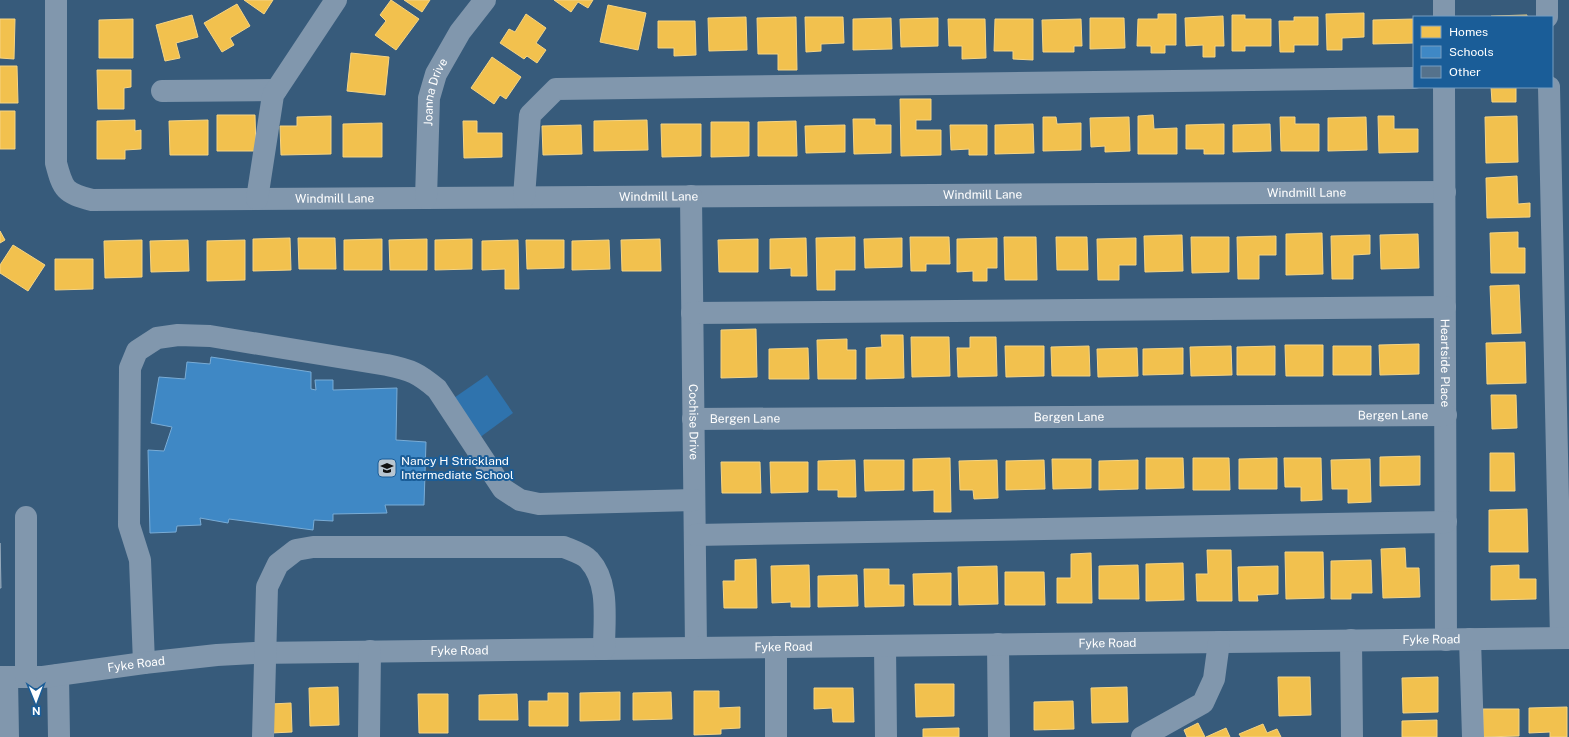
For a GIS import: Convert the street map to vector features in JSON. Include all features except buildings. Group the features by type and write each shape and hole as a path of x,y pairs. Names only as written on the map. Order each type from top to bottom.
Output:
{"street":[{"name":"Windmill Lane","path":"56,0 56,163 61,182 68,192 92,200 1445,192"},
{"path":"256,199 273,95 336,0"},
{"name":"Joanna Drive","path":"426,198 429,98 436,74 460,32 485,0"},
{"path":"1444,0 1444,16"},
{"path":"1547,0 1547,16"},
{"path":"524,197 530,114 556,90 1413,78"},
{"name":"Heartside Place","path":"1444,88 1446,640"},
{"path":"1549,88 1565,638"},
{"path":"162,90 276,90"},
{"name":"Cochise Drive","path":"691,196 696,648"},
{"path":"692,312 1445,307"},
{"path":"144,663 140,560 129,524 130,368 137,351 157,338 178,335 210,336 410,370 437,389 503,489 520,500 539,504 694,500"},
{"name":"Bergen Lane","path":"693,419 1446,415"},
{"path":"5,733 26,517"},
{"path":"694,535 1446,522"},
{"path":"263,737 266,674 264,653 267,587 278,564 296,550 313,547 564,547 588,559 601,580 605,601 604,649"},
{"name":"Fyke Road","path":"11,677 58,675 217,655 264,653 1565,638"},
{"path":"1470,639 1473,737"},
{"path":"1351,640 1352,737"},
{"path":"1142,737 1203,703 1214,679 1219,642"},
{"path":"998,644 999,737"},
{"path":"885,646 886,737"},
{"path":"776,647 776,737"},
{"path":"369,737 370,651"},
{"path":"58,675 59,737"}],"shaded area":[{"path":"487,375 513,413 479,438 451,400"}],"place":[{"name":"Nancy H Strickland Intermediate School","path":"387,468"}]}
